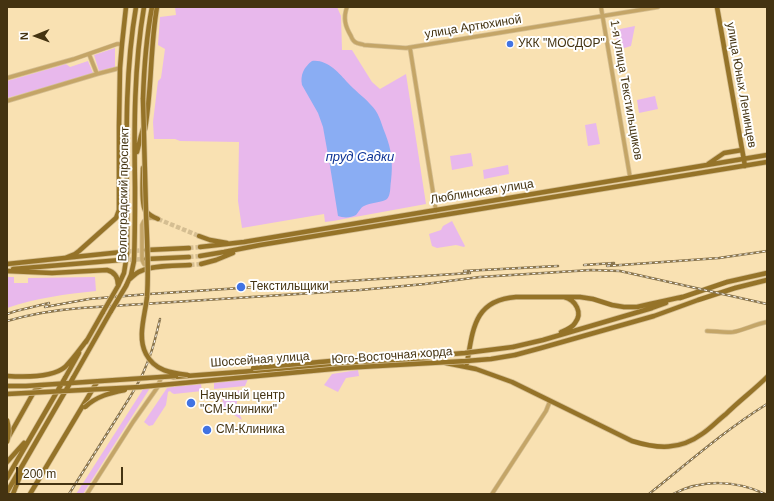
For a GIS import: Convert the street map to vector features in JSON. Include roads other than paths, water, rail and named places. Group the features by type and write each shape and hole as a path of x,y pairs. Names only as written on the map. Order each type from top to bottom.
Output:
{"main road":[{"path":"66,258 79,250 116,218 119,213 120,68 126,7"},
{"name":"Волгоградский проспект","path":"7,478 118,286 126,266 128,72 136,7"},
{"name":"Волгоградский проспект","path":"7,492 126,286 133,269 137,62 144,7"},
{"path":"149,7 143,99 149,265 148,290 142,328 142,342 146,354 160,369 172,373 188,375"},
{"path":"147,32 152,7"},
{"path":"157,7 152,47 149,101 143,142 144,208 157,218"},
{"name":"улица Юных Ленинцев","path":"717,7 745,166"},
{"path":"134,172 140,136 147,119"},
{"path":"119,125 127,181"},
{"path":"706,165 719,155 742,150"},
{"name":"Люблинская улица","path":"200,247 436,210 767,155"},
{"name":"Люблинская улица","path":"200,256 767,162"},
{"path":"199,236 210,240 232,243"},
{"path":"146,250 189,248"},
{"path":"201,264 216,260 242,248"},
{"path":"7,264 122,252"},
{"path":"146,258 189,256"},
{"path":"7,270 121,260"},
{"path":"129,280 138,272 144,270 190,265"},
{"path":"7,270 52,273 107,270 116,275 118,286"},
{"name":"Юго-Восточная хорда","path":"7,386 188,375 342,360 465,353 513,347 543,340 652,308 727,282 767,273"},
{"name":"Юго-Восточная хорда","path":"7,394 140,387 343,368 491,359 542,348 654,316 735,288 767,280"},
{"path":"543,340 569,329 574,325 578,318 578,309 573,302 566,297 557,296"},
{"path":"466,367 474,325 485,309 500,299 507,297 580,296 612,305 637,307 682,297"},
{"path":"7,376 33,376 54,373 65,367 87,340"},
{"name":"Шоссейная улица","path":"7,441 35,390 45,385 387,361 422,361 440,362 476,369 512,382 632,441 655,447 665,447 686,443 703,433 767,377"},
{"path":"30,494 97,382"},
{"path":"34,494 85,407 91,401 105,395 140,387"},
{"path":"7,420 9,431 7,441"},
{"path":"7,462 21,448 36,428"},
{"path":"13,494 30,453"}],"street":[{"name":"улица Артюхиной","path":"347,7 344,17 345,25 352,39 358,44 410,48 658,7"},
{"name":"1-я улица Текстильщиков","path":"600,7 603,17 630,177"},
{"path":"7,78 89,54 117,44 122,44"},
{"path":"410,48 437,216"},
{"path":"89,54 97,74"},
{"path":"7,100 120,68"},
{"path":"153,268 146,266 142,260 141,228 144,220 150,217 157,218"},
{"path":"707,331 732,332 767,322"},
{"path":"88,494 133,422 157,388 161,378"},
{"path":"492,494 546,411 550,401"}],"water":[{"name":"пруд Садки","path":"312,61 328,64 376,110 389,146 392,168 390,190 387,199 364,206 356,215 352,217 338,216 323,127 318,113 302,85 303,72"}],"tunnel":[{"path":"158,219 199,236"},
{"path":"189,248 200,247"},
{"path":"122,252 145,250"},
{"path":"189,257 200,256"},
{"path":"123,260 145,259"},
{"path":"190,265 201,264"}],"railway":[{"path":"607,266 719,258 767,251"},
{"path":"584,265 614,263"},
{"path":"464,271 558,266"},
{"path":"7,321 25,316 81,308 360,290 480,277 591,270 620,271 767,304"},
{"path":"45,307 89,299 149,294 470,273"},
{"path":"7,314 49,303"},
{"path":"69,494 139,382 151,355 160,319"},
{"path":"649,494 721,436 767,404"},
{"path":"673,494 696,486 719,483 742,486 765,494"}],"place":[{"name":"УКК \"МОСДОР\"","path":"510,44"},
{"name":"Текстильщики","path":"241,287"},
{"name":"Научный центр \"СМ-Клиники\"","path":"191,403"},
{"name":"СМ-Клиника","path":"207,430"}]}
